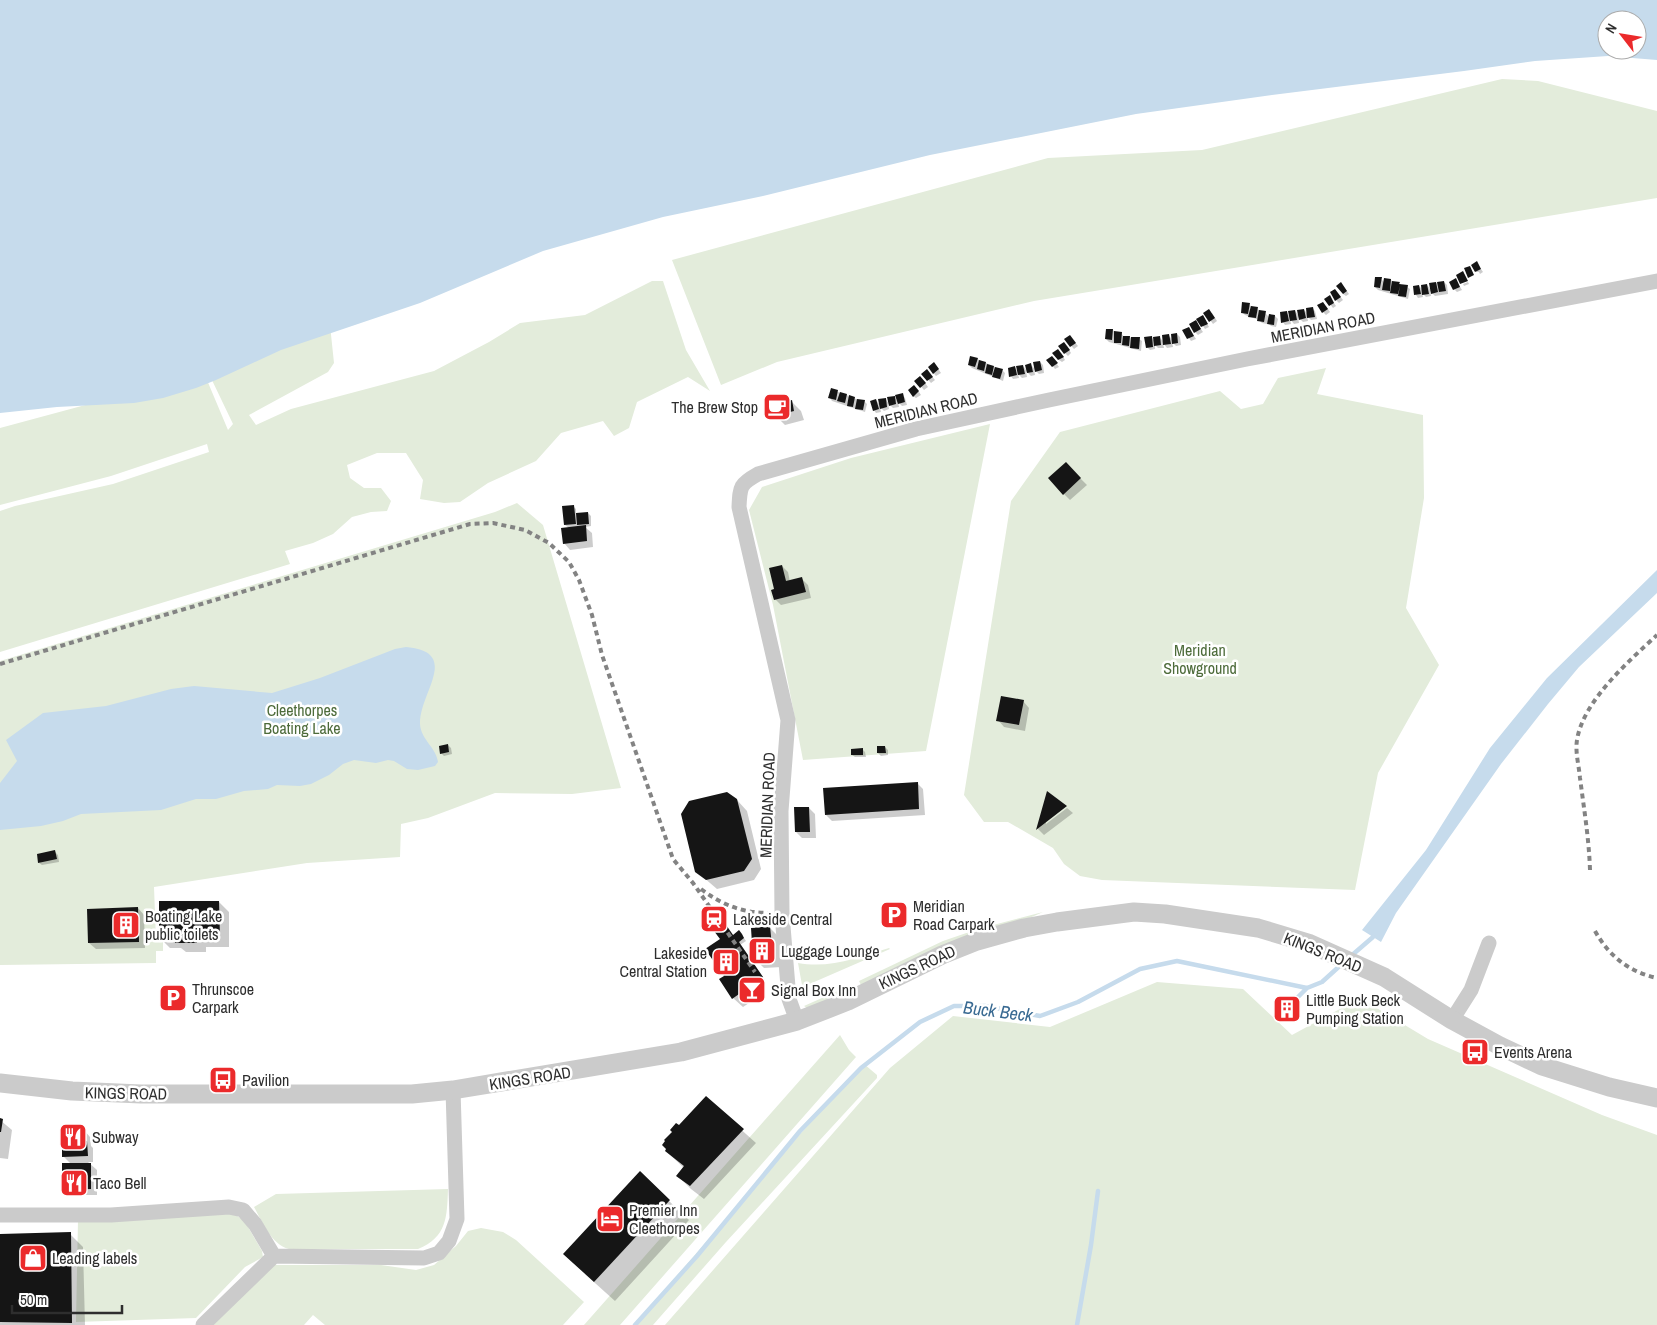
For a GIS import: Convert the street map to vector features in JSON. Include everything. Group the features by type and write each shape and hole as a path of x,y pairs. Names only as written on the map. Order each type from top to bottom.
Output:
{"street":[{"name":"MERIDIAN ROAD","path":"797,1020 789,999 782,914 781,811 788,720 739,507 740,490 746,481 758,474 916,429 1247,359 1657,282"},
{"name":"KINGS ROAD","path":"0,1084 72,1091 141,1094 412,1094 453,1090 681,1052 797,1020 848,1001 977,940 1024,928 1075,919 1134,912 1165,914 1258,928 1308,943 1384,977 1452,1020 1542,1066 1609,1087 1657,1098"},
{"path":"1452,1020 1471,990 1489,943"},
{"path":"202,1325 274,1256 410,1259 424,1258 439,1253 449,1241 457,1219 453,1090"},
{"path":"0,1215 111,1215 229,1207 243,1210 255,1224 274,1256"}],"green space":[{"path":"1502,79 1538,81 1657,111 1657,198 1034,301 777,362 721,385 672,260 1048,158 1202,150"},
{"path":"652,281 663,281 686,350 710,391 688,377 637,402 629,428 614,436 603,421 561,433 536,461 488,483 460,502 444,503 420,499 423,480 406,453 377,453 347,465 350,478 364,488 381,488 391,501 387,511 371,512 352,517 333,534 313,543 285,551 290,564 0,652 0,511 113,484 209,452 207,444 111,476 0,505 0,428 204,373 228,430 233,424 210,376 330,325 334,363 328,372 249,415 256,425 291,409 434,371 520,323 585,315"},
{"name":"Meridian Showground","path":"1326,368 1317,394 1423,415 1424,498 1406,608 1439,665 1378,773 1355,890 1102,880 1080,876 1064,864 1053,848 1008,822 984,822 964,795 1011,501 1060,432 1220,391 1241,409 1263,404 1278,378"},
{"path":"990,424 926,751 803,760 773,605 749,510 762,487 851,458"},
{"name":"Cleethorpes Boating Lake","path":"517,503 543,525 621,788 572,794 495,793 428,818 401,824 400,857 307,863 154,887 156,940 163,940 163,951 156,951 156,963 0,965 0,661 495,512"},
{"path":"1043,912 862,987 859,981 943,941 978,929"},
{"path":"889,948 805,986 802,985 798,963 833,963"},
{"path":"1157,982 1243,989 1292,1035 1360,998 1428,1039 1602,1115 1657,1135 1657,1325 665,1325 890,1068 953,1016 1050,1027"},
{"path":"851,985 854,992 807,1008 804,1006"},
{"path":"840,1035 849,1050 856,1057 620,1325 584,1325"},
{"path":"864,1064 877,1075 877,1078 726,1242 653,1325 634,1325 801,1133"},
{"path":"448,1189 444,1225 435,1238 418,1249 289,1249 272,1238 254,1207 276,1194"},
{"path":"230,1212 244,1220 262,1251 263,1257 245,1267 196,1318 76,1322 78,1220"},
{"path":"481,1228 503,1232 516,1240 584,1302 563,1325 325,1325 313,1315 304,1325 209,1325 274,1265 381,1265 416,1270 434,1265 456,1246 468,1231"}],"water":[{"path":"0,0 1657,0 1657,60 1647,59 1647,10 1597,10 1597,57 1535,61 1136,114 930,155 763,196 663,217 543,251 420,303 281,350 216,380 163,398 134,403 57,407 0,413"},
{"path":"1657,570 1657,593 1579,667 1548,704 1501,764 1396,913 1381,942 1362,930 1426,850 1490,748 1547,678"},
{"path":"406,647 423,650 432,657 435,665 434,676 421,712 420,724 423,735 437,757 438,762 435,766 418,770 407,769 394,761 388,760 376,763 354,760 343,764 329,775 311,784 300,786 277,785 268,789 244,791 216,799 196,799 161,810 81,814 63,821 41,826 0,830 0,783 17,761 6,740 43,713 106,706 171,689 194,686 272,693 320,678 395,649"}],"building":[{"path":"1477,261 1481,269 1475,272 1471,265"},
{"path":"1470,266 1474,275 1468,278 1464,268"},
{"path":"1463,271 1468,281 1460,284 1456,275"},
{"path":"1375,277 1382,277 1380,288 1374,287"},
{"path":"1384,278 1391,279 1390,291 1382,290"},
{"path":"1456,278 1460,287 1453,290 1449,282"},
{"path":"1392,281 1408,285 1406,297 1398,296 1400,286 1398,294 1390,293"},
{"path":"1444,281 1446,291 1439,292 1437,282"},
{"path":"1341,282 1347,291 1343,294 1336,286"},
{"path":"1436,282 1438,292 1431,294 1429,283"},
{"path":"1427,284 1429,294 1422,295 1421,285"},
{"path":"1419,285 1421,294 1414,295 1413,286"},
{"path":"1335,289 1341,297 1335,301 1330,292"},
{"path":"1330,295 1334,303 1329,306 1324,299"},
{"path":"1242,302 1250,303 1248,314 1241,313"},
{"path":"1323,302 1328,309 1322,313 1317,305"},
{"path":"1251,306 1258,307 1256,318 1248,317"},
{"path":"1313,307 1315,317 1307,318 1306,308"},
{"path":"1209,309 1215,318 1209,322 1203,313"},
{"path":"1304,309 1306,318 1299,320 1297,310"},
{"path":"1259,310 1266,311 1264,322 1257,321"},
{"path":"1295,310 1297,320 1290,321 1288,311"},
{"path":"1287,311 1289,321 1281,323 1280,312"},
{"path":"1269,314 1275,315 1274,325 1267,324"},
{"path":"1203,315 1208,324 1201,327 1196,319"},
{"path":"1196,320 1201,329 1194,333 1189,324"},
{"path":"1189,327 1194,336 1187,339 1182,330"},
{"path":"1106,329 1113,329 1112,340 1105,339"},
{"path":"1114,331 1122,332 1121,343 1114,343"},
{"path":"1177,333 1178,343 1172,344 1171,334"},
{"path":"1169,334 1171,344 1163,345 1162,335"},
{"path":"1070,335 1076,343 1070,347 1064,339"},
{"path":"1123,336 1130,336 1129,346 1122,345"},
{"path":"1152,336 1153,347 1146,348 1144,337"},
{"path":"1160,336 1161,345 1154,346 1153,337"},
{"path":"1131,337 1140,337 1139,349 1130,348"},
{"path":"1064,342 1070,350 1064,354 1058,346"},
{"path":"1058,349 1064,357 1058,360 1052,353"},
{"path":"970,356 978,358 975,367 968,365"},
{"path":"1052,356 1058,363 1052,367 1046,360"},
{"path":"979,360 986,362 984,371 977,369"},
{"path":"1040,361 1042,370 1035,372 1033,362"},
{"path":"934,362 939,369 933,374 928,367"},
{"path":"1031,363 1033,372 1027,373 1025,365"},
{"path":"987,364 994,366 992,375 985,373"},
{"path":"1023,365 1025,374 1018,375 1016,366"},
{"path":"1015,366 1017,375 1009,377 1008,368"},
{"path":"995,367 1003,369 1000,379 992,377"},
{"path":"927,369 933,377 927,381 921,374"},
{"path":"920,376 926,383 920,388 914,381"},
{"path":"914,385 919,391 913,397 908,390"},
{"path":"831,388 838,390 836,400 828,398"},
{"path":"840,392 847,394 845,403 837,401"},
{"path":"903,393 905,402 898,404 895,395"},
{"path":"849,395 855,397 853,407 847,406"},
{"path":"895,396 896,404 889,406 887,397"},
{"path":"886,398 887,407 880,409 878,399"},
{"path":"857,399 865,400 863,410 855,409"},
{"path":"876,399 879,409 873,411 870,401"},
{"path":"792,400 794,411 774,416 772,405"},
{"path":"1066,462 1081,478 1063,495 1048,478"},
{"path":"574,505 576,524 564,525 562,506"},
{"path":"588,512 589,524 577,525 576,513"},
{"path":"586,525 587,541 563,544 561,528"},
{"path":"782,565 786,581 802,577 806,592 774,600 771,590 774,589 769,568"},
{"path":"1001,696 1024,700 1019,725 996,721"},
{"path":"448,744 449,752 440,754 439,746"},
{"path":"877,746 885,746 886,753 877,753"},
{"path":"863,748 863,755 851,755 851,749"},
{"path":"918,782 919,809 825,815 823,788"},
{"path":"1047,791 1067,806 1036,830"},
{"path":"727,792 737,799 752,859 744,871 706,880 695,872 681,814 689,801"},
{"path":"794,807 809,807 810,832 795,832"},
{"path":"55,850 57,859 38,863 37,854"},
{"path":"159,901 219,901 220,938 197,938 197,943 175,943 175,938 159,938"},
{"path":"138,907 139,942 88,943 87,909"},
{"path":"722,919 733,935 739,930 742,934 744,938 739,942 763,977 732,999 719,979 724,976 705,949 720,939 711,927"},
{"path":"770,926 773,957 753,959 751,928"},
{"path":"753,985 756,990 750,995 746,990"},
{"name":"Little Buck Beck Pumping Station","path":"1287,1000 1297,1010 1287,1019 1277,1008"},
{"path":"706,1096 744,1129 690,1186 676,1176 684,1166 665,1151 666,1149 662,1145 676,1123 679,1125"},
{"path":"0,1118 3,1119 1,1132 0,1132"},
{"path":"85,1129 88,1156 62,1157 62,1130"},
{"path":"62,1163 91,1163 91,1189 62,1190"},
{"path":"640,1171 670,1200 594,1282 563,1254"},
{"path":"71,1232 72,1323 0,1322 0,1234"}],"waterway":[{"name":"Buck Beck","path":"1351,956 1373,937"},
{"name":"Buck Beck","path":"635,1325 697,1256 800,1131 861,1068 920,1022 954,1006 985,1006 1040,1016 1078,1002 1140,969 1177,961 1307,988 1322,982 1343,963"},
{"path":"1294,1001 1307,988"},
{"path":"1077,1325 1098,1191"}],"railway":[{"path":"0,664 470,524 493,523 525,530 549,543 569,562 579,580 592,615 602,655 673,859 693,883 755,972"},
{"path":"1590,870 1576,749 1581,725 1598,696 1621,669 1657,635"},
{"path":"701,889 717,900 733,907 750,912 769,913"},
{"path":"1595,931 1607,948 1621,962 1637,972 1657,978"}],"place":[{"name":"The Brew Stop","path":"777,407"},
{"name":"Meridian Road Carpark","path":"894,915"},
{"name":"Lakeside Central","path":"714,919"},
{"name":"Boating Lake public toilets","path":"126,925"},
{"name":"Luggage Lounge","path":"762,951"},
{"name":"Lakeside Central Station","path":"726,962"},
{"name":"Signal Box Inn","path":"752,990"},
{"name":"Thrunscoe Carpark","path":"173,998"},
{"name":"Little Buck Beck Pumping Station","path":"1287,1009"},
{"name":"Events Arena","path":"1475,1052"},
{"name":"Pavilion","path":"223,1080"},
{"name":"Subway","path":"73,1137"},
{"name":"Taco Bell","path":"74,1183"},
{"name":"Premier Inn Cleethorpes","path":"610,1219"},
{"name":"Leading labels","path":"33,1258"}]}
